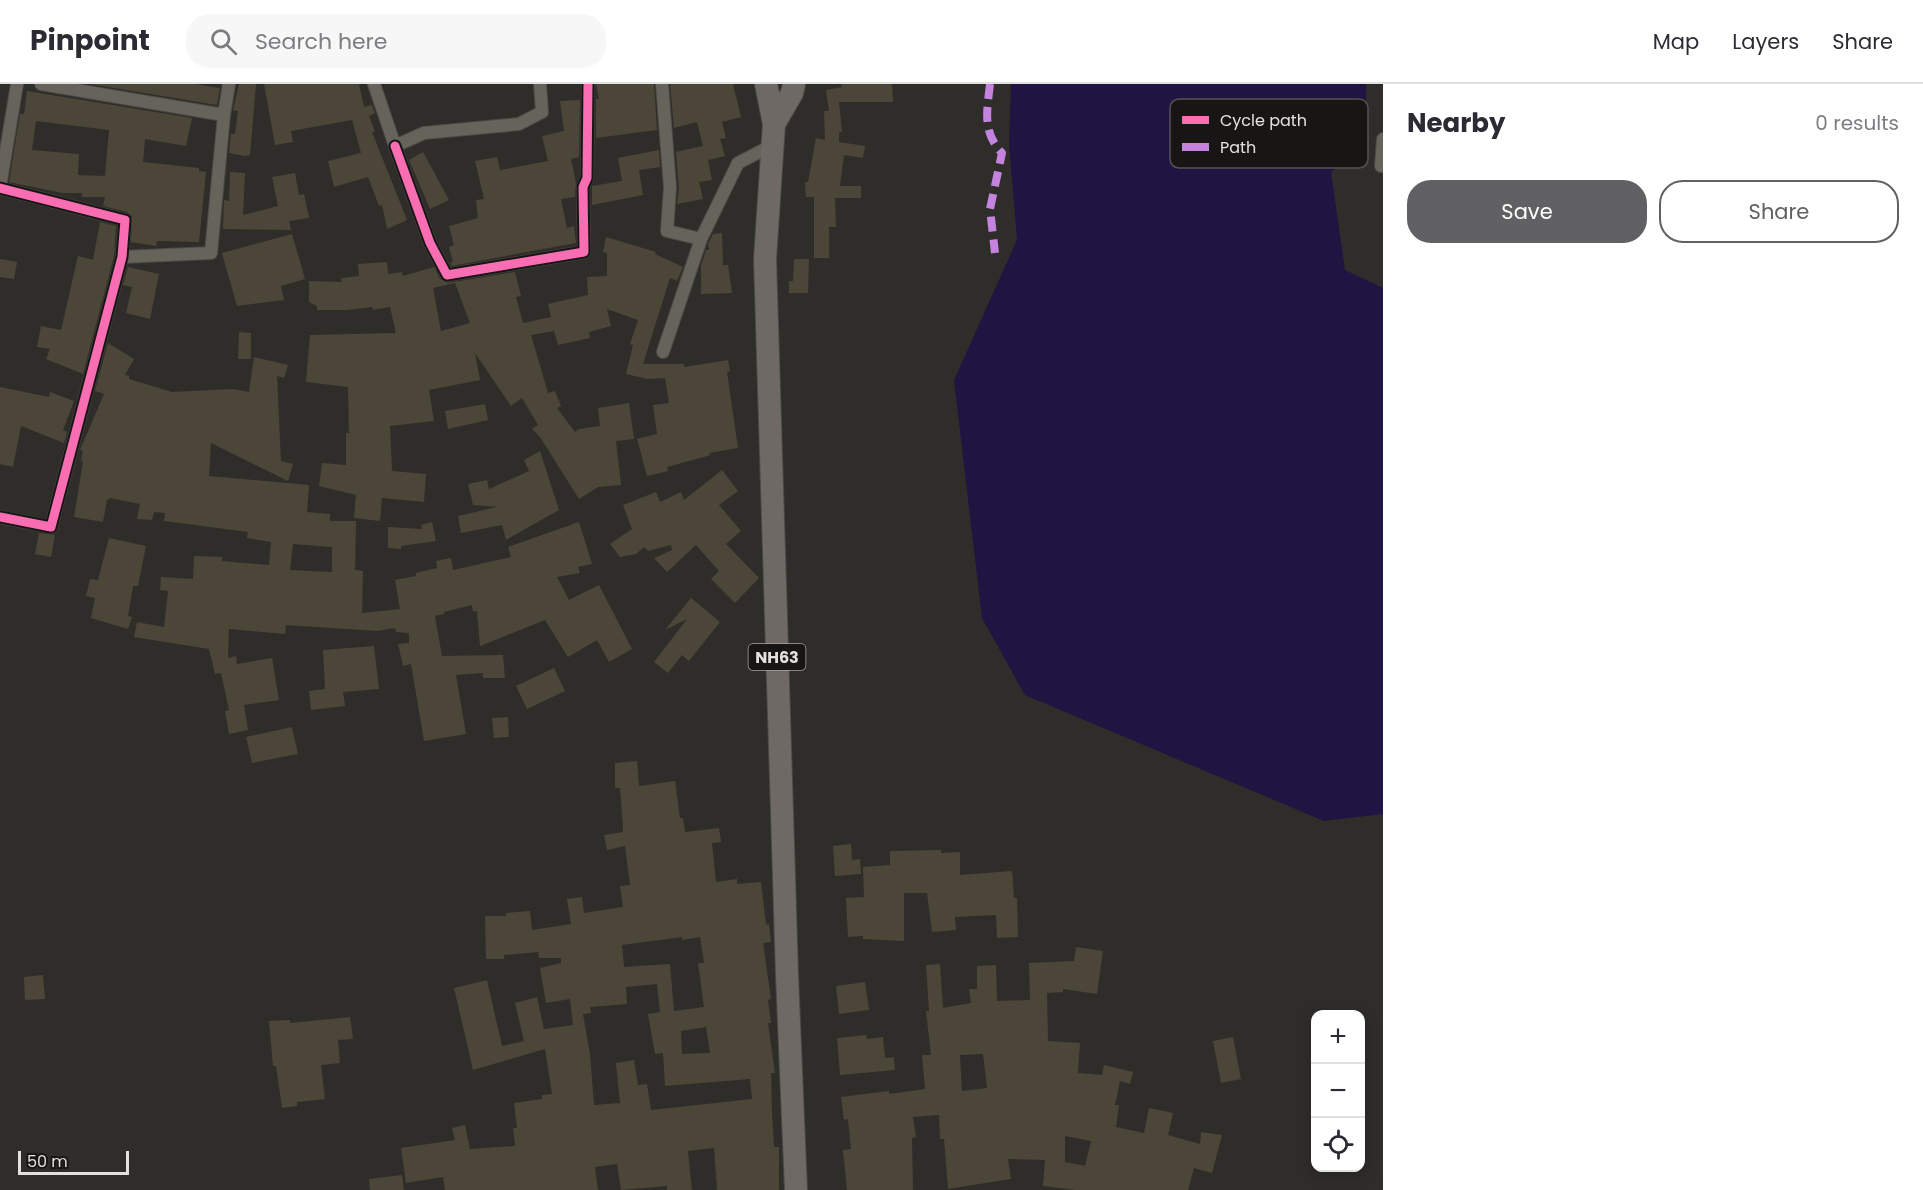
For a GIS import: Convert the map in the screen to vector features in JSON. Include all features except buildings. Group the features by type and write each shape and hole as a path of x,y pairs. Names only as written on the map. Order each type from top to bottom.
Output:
{"highway":[{"name":"NH63","path":"766,84 774,124 765,260 787,975 796,1190"},
{"name":"NH63","path":"774,124 792,93 794,84"}],"street":[{"path":"0,517 51,527 122,257 125,220 0,188 17,84"},
{"path":"41,84 224,115"},
{"path":"122,257 211,253 229,84"},
{"path":"374,84 430,243 447,275 584,252 583,187 587,178 588,84"},
{"path":"395,146 424,134 519,124 542,112 540,84"},
{"path":"662,84 670,187 667,231 701,239"},
{"path":"1381,166 1383,139"},
{"path":"663,352 701,239 738,164 771,146"}],"shaded area":[{"path":"1011,84 1366,84 1366,99 1170,99 1170,168 1336,168 1331,172 1345,270 1383,288 1383,814 1324,821 1025,695 982,618 954,380 1017,240 1009,144"}],"marked path":[{"path":"990,84 987,121 991,137 1002,153 990,209 995,253"}],"cycle path":[{"path":"395,146 430,243 447,275 584,252 583,187 587,178 588,84"},
{"path":"0,188 125,220 122,257 51,527 0,517"}]}
